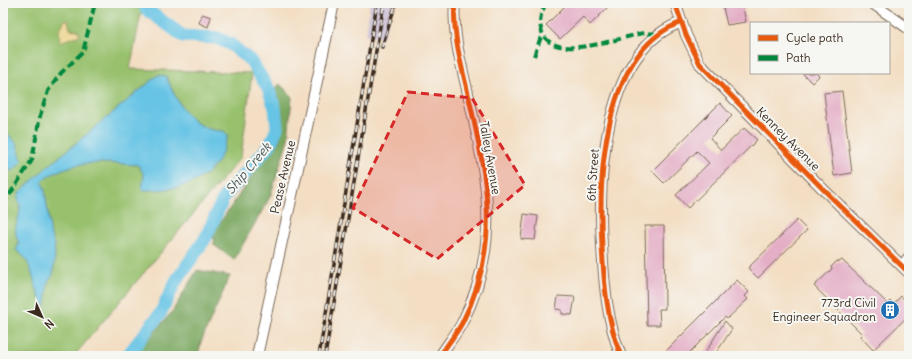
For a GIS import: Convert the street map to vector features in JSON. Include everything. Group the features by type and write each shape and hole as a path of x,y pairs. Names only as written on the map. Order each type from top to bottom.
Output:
{"street":[{"name":"Pease Avenue","path":"257,356 334,3"},
{"name":"Talley Avenue","path":"440,356 461,323 471,302 483,259 487,232 488,205 486,181 458,50 454,22 455,3"},
{"name":"Kenney Avenue","path":"675,3 686,35 700,64 824,190 906,269"},
{"path":"872,3 909,29"},
{"name":"6th Street","path":"622,356 608,312 603,267 600,204 602,169 607,131 624,82 643,50 658,34 671,26 682,22"},
{"path":"906,269 909,257"}],"highlighted area":[{"path":"408,92 472,98 525,185 437,259 353,208"}],"shaded area":[{"path":"370,3 393,3 383,37 366,35"}],"green space":[{"path":"3,3 143,3 130,69 252,73 241,157 74,356 3,356"},
{"path":"280,84 292,97 288,139 270,197 234,260 214,245 213,233 270,149 278,145 282,117 274,89"},
{"path":"197,270 230,276 201,342 198,356 133,356 172,312"}],"sand":[{"path":"65,20 68,20 70,29 78,30 80,35 60,42 59,30"}],"water":[{"path":"158,75 166,76 175,96 187,114 194,121 212,130 224,131 228,136 223,151 212,168 204,175 195,181 175,188 142,190 144,175 138,165 112,163 76,165 53,174 42,181 45,190 55,255 53,275 48,282 46,305 44,306 38,294 28,264 24,257 16,250 19,243 16,233 20,208 18,195 46,168"},
{"path":"8,134 17,144 22,161 12,172 3,162 3,135"}],"building":[{"path":"568,3 604,3 608,7 590,25 583,17 560,39 546,25"},
{"path":"722,3 742,3 746,22 727,25"},
{"path":"202,14 211,17 208,27 199,23"},
{"path":"803,74 817,74 819,76 812,83"},
{"path":"842,91 852,173 834,176 824,93"},
{"path":"720,103 732,116 710,138 721,150 744,128 757,140 688,208 676,195 709,163 697,151 664,183 652,171"},
{"path":"524,214 538,216 535,240 521,239"},
{"path":"797,220 807,230 758,278 748,268"},
{"path":"645,226 664,226 665,309 659,309 660,325 647,325"},
{"name":"773rd Civil Engineer Squadron","path":"842,260 888,304 891,301 894,304 901,296 909,305 909,315 873,350 860,336 862,334 814,286 832,269 831,267 837,261 839,262"},
{"path":"737,280 749,292 745,296 748,299 727,319 725,317 686,356 661,356"},
{"path":"558,296 575,297 572,315 562,314 562,310 556,309"},
{"path":"725,321 732,329 714,356 703,356"}],"waterway":[{"name":"Ship Creek","path":"127,356 160,314 176,281 205,239 224,197 270,145 277,128 275,108 268,88 251,61 230,44 217,38 183,36 146,9 146,3"}],"railway":[{"path":"319,356 377,3"},
{"path":"325,356 384,3"},
{"path":"382,47 396,3"}],"marked path":[{"path":"3,205 32,160 40,116 48,91 61,73 83,52 95,3"},
{"path":"546,3 541,16 541,29 547,40 558,46 587,46 645,33 658,34"},
{"path":"534,56 542,34"}],"cycle path":[{"path":"440,356 462,323 475,294 487,239 485,184 476,128 456,39 454,15 455,3"},
{"path":"675,3 686,35 700,64 824,190 909,273"},
{"path":"621,356 609,316 602,246 602,185 605,152 611,118 621,87 636,59 656,37 682,22"}],"place":[{"name":"773rd Civil Engineer Squadron","path":"890,310"}]}
